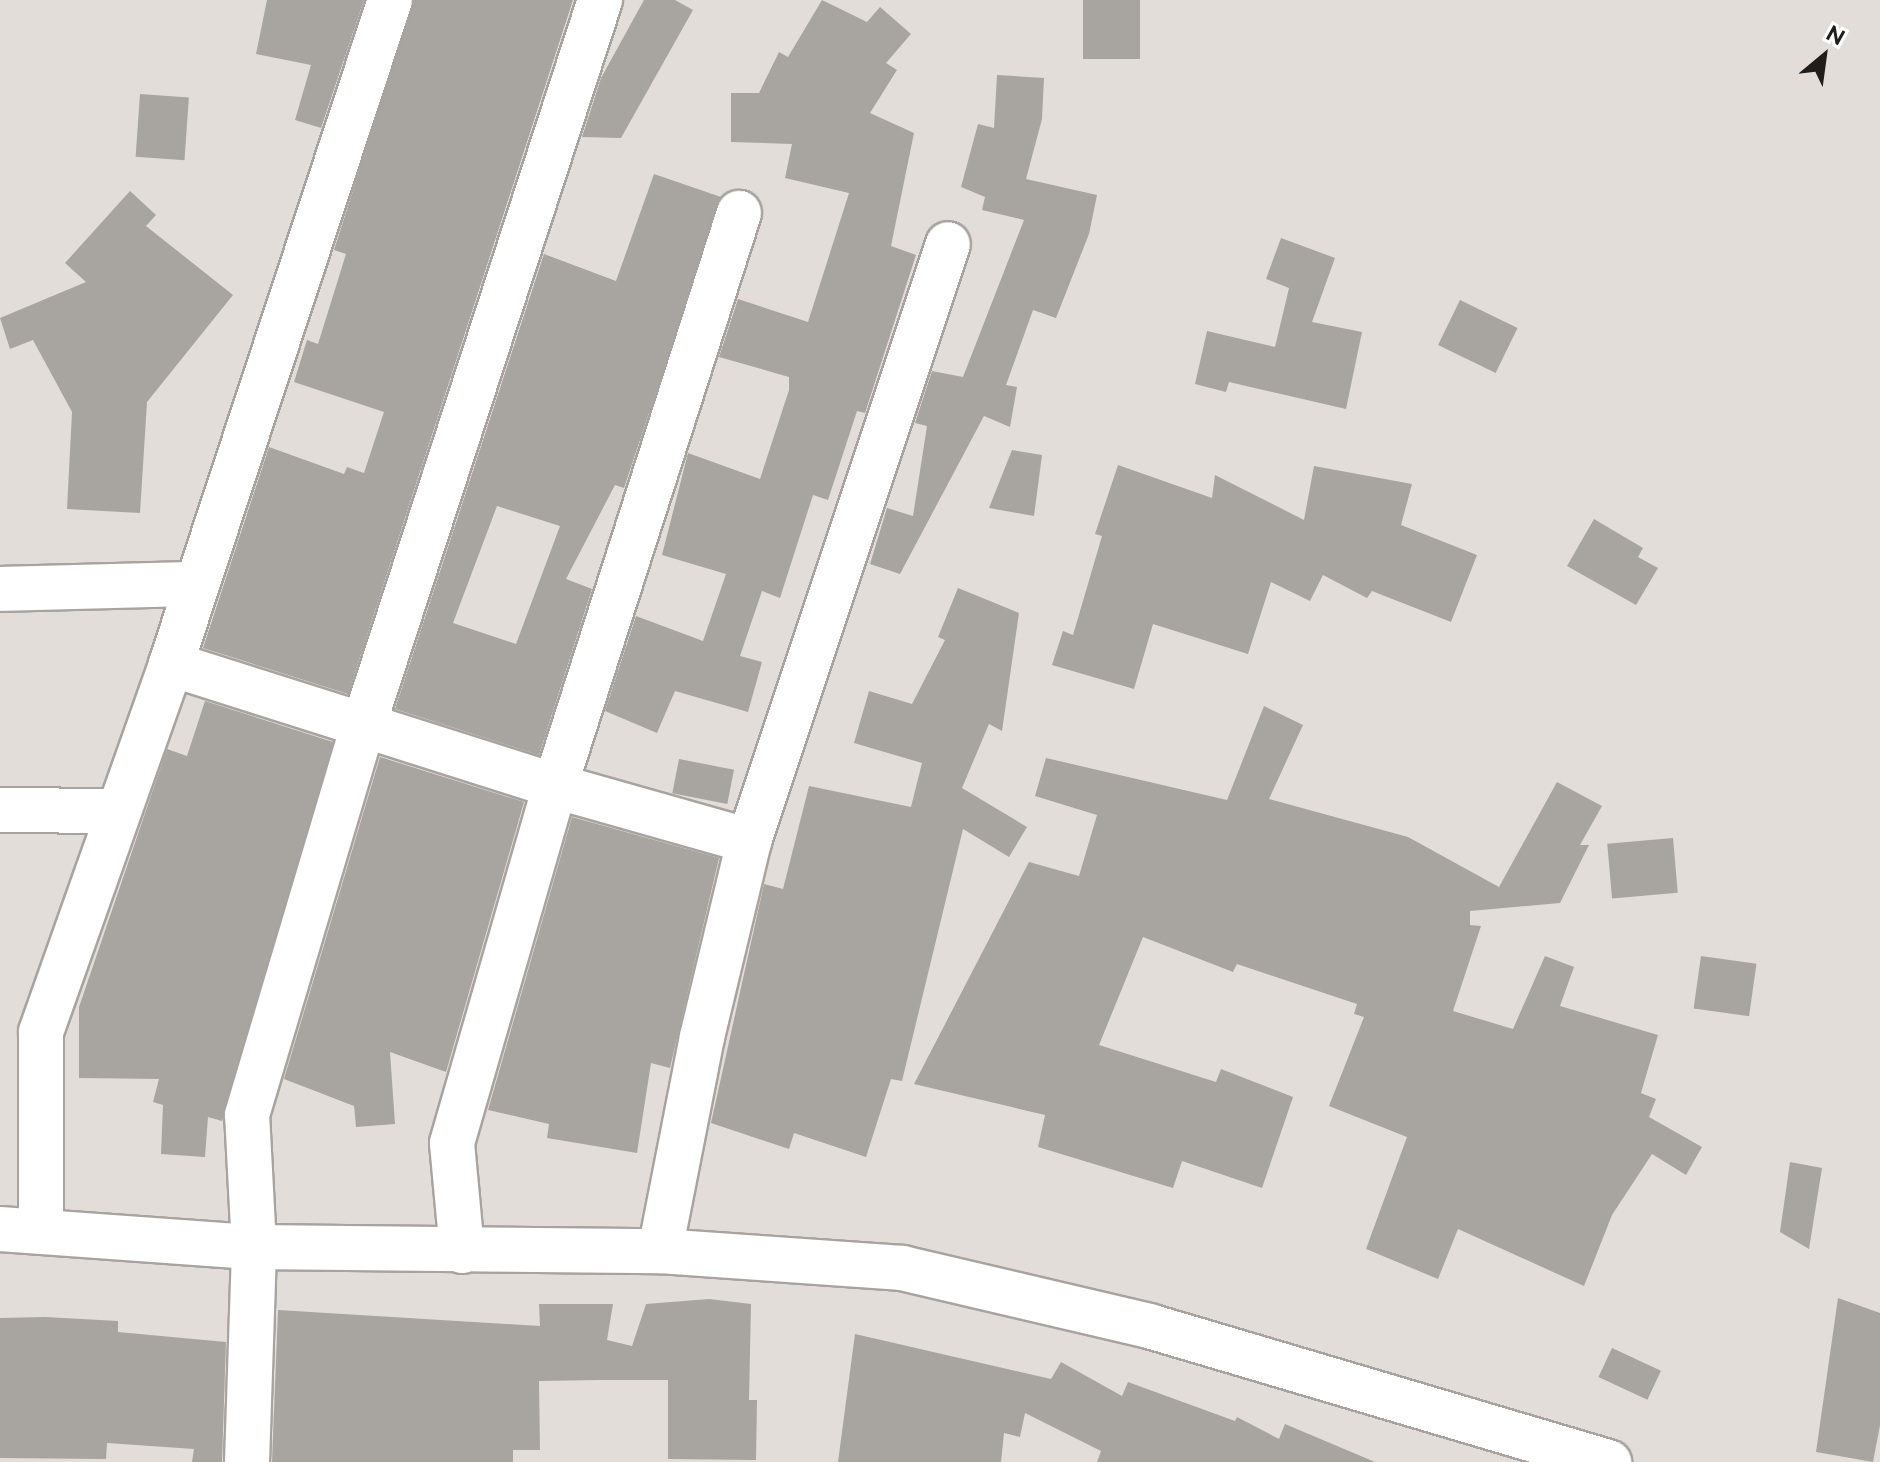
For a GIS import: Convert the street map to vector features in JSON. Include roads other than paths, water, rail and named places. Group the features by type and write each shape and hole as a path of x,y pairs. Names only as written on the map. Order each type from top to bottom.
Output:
{"street":[{"path":"390,0 171,664 115,811 41,1032 21,1229 254,1247 660,1251 902,1268 1149,1326 1599,1460"},
{"path":"247,1462 254,1247 247,1115 363,727 600,0"},
{"path":"462,1251 452,1143 555,786 739,213"},
{"path":"660,1251 702,1037 749,841 948,244"},
{"path":"0,589 197,584"},
{"path":"171,664 555,786 749,841"},
{"path":"0,810 115,811"}]}
